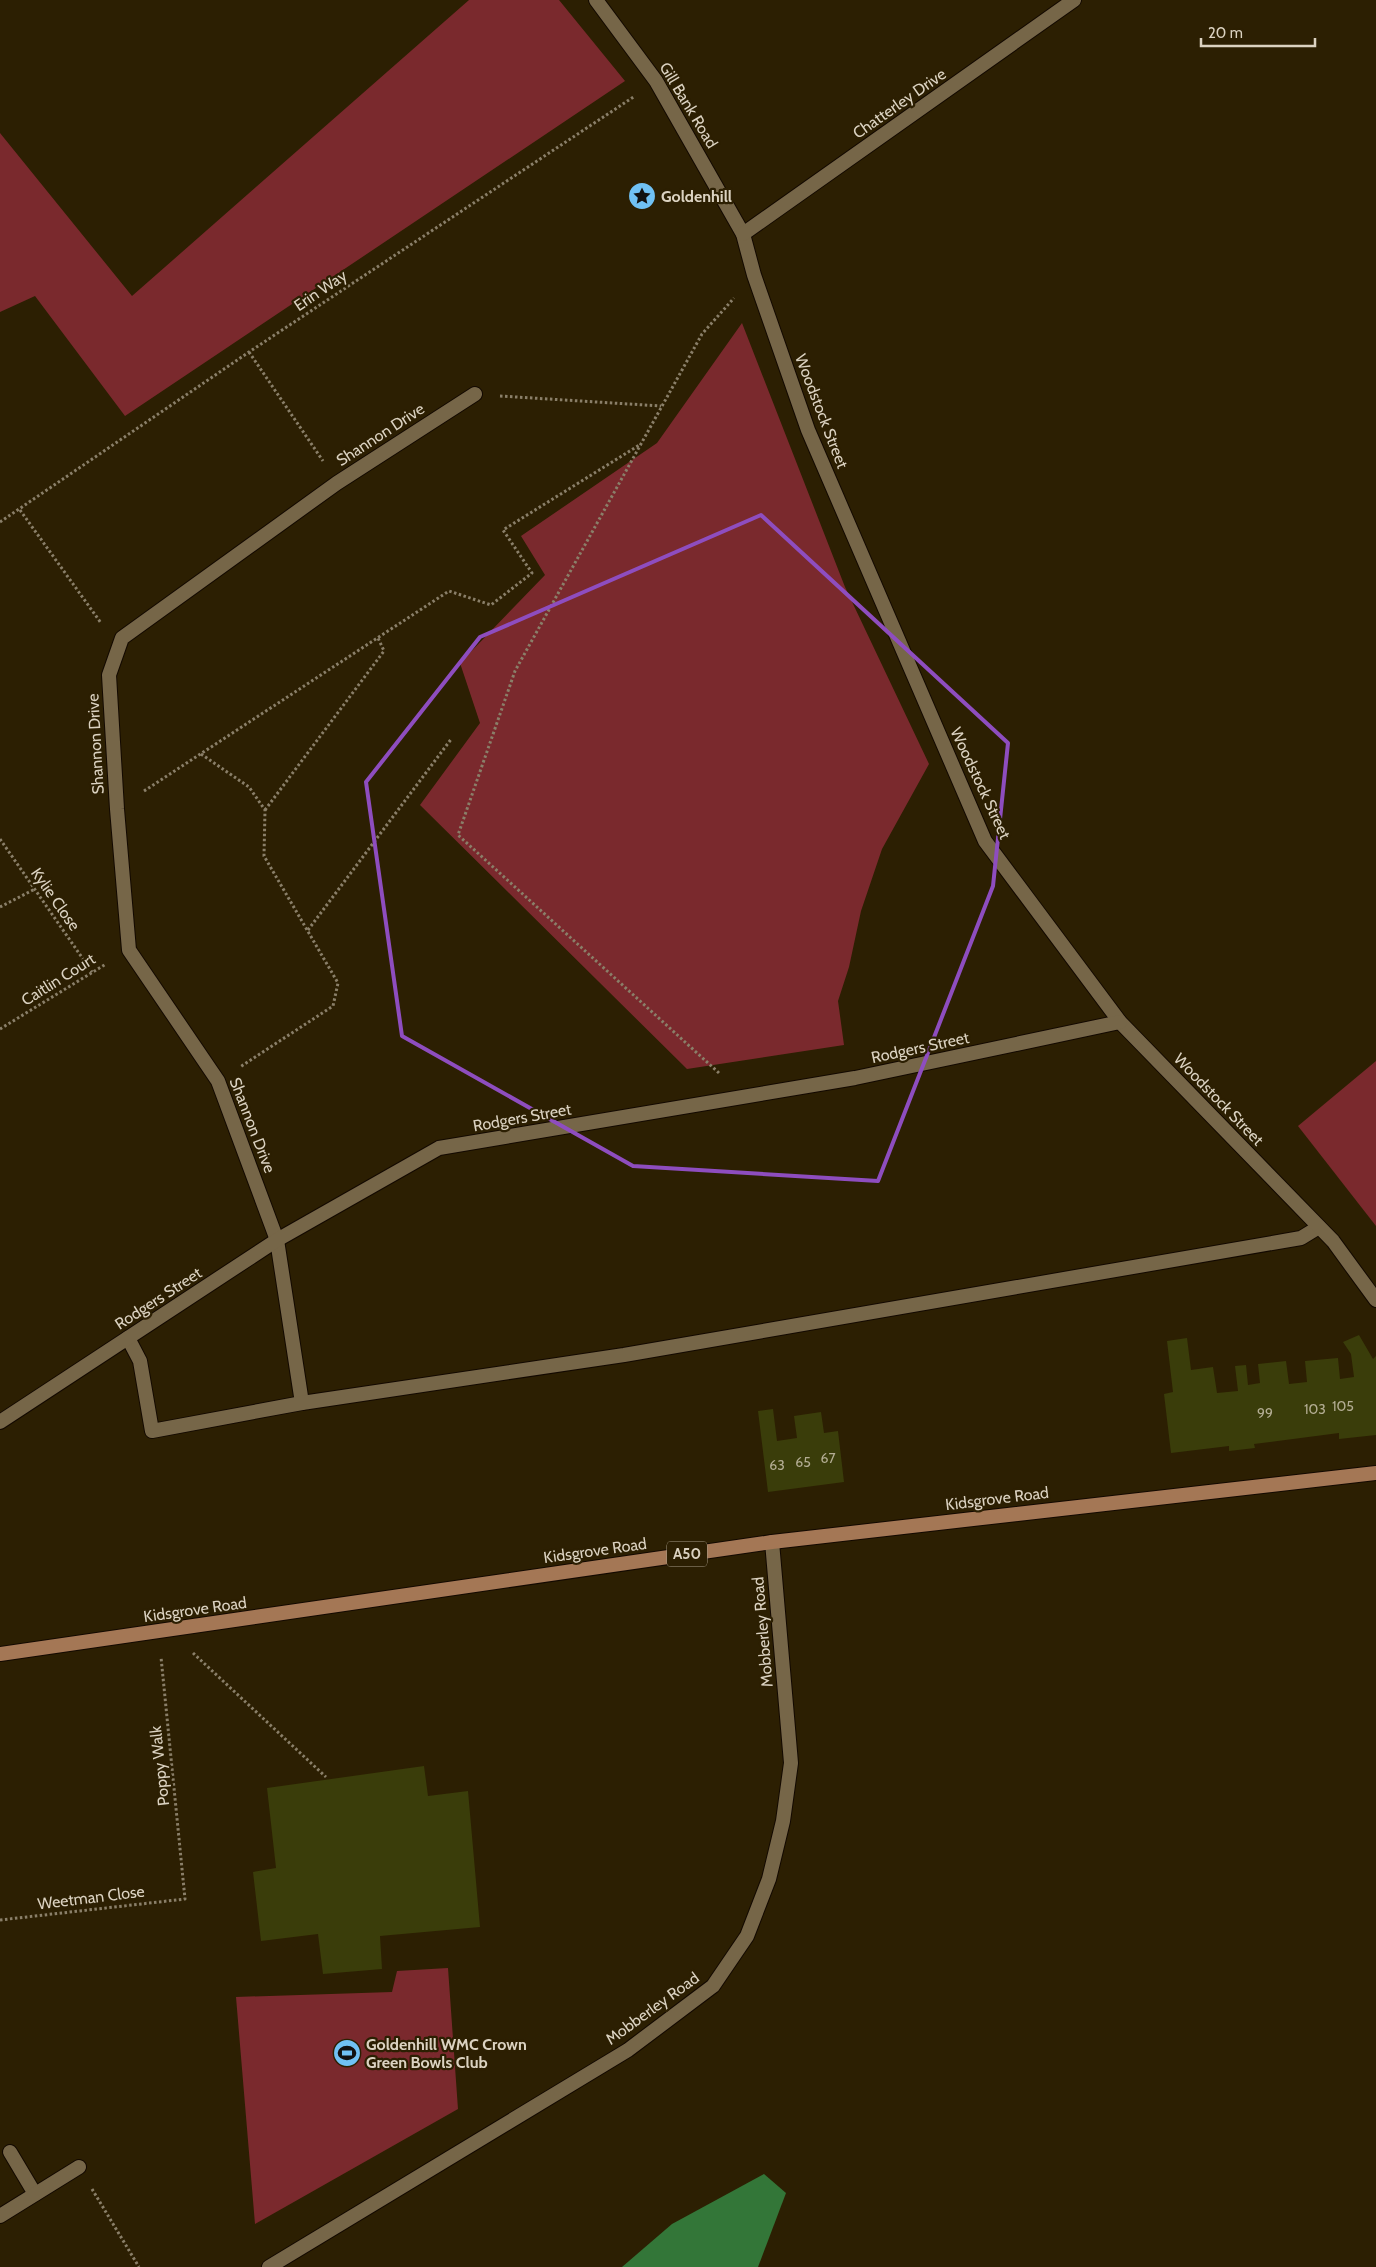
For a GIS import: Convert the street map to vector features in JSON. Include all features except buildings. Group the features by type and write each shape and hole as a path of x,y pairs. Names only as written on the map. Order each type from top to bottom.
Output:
{"main road":[{"name":"Kidsgrove Road","path":"0,1654 772,1542 1376,1473"}],"street":[{"name":"Gill Bank Road","path":"596,0 656,82 743,234"},
{"name":"Chatterley Drive","path":"743,234 1074,0"},
{"name":"Woodstock Street","path":"743,234 754,275 808,430 986,841 1120,1022 1333,1241 1376,1300"},
{"name":"Shannon Drive","path":"302,1403 277,1240 218,1081 129,950 116,809 109,675 122,638 337,483 475,394"},
{"name":"Rodgers Street","path":"0,1422 277,1240 439,1148 855,1078 1120,1022"},
{"path":"128,1338 140,1361 152,1431 302,1403 624,1355 1292,1240 1301,1238 1319,1227"},
{"name":"Mobberley Road","path":"269,2267 628,2050 713,1986 747,1936 769,1879 783,1821 791,1763 772,1542"},
{"path":"10,2152 35,2194"},
{"path":"0,2216 79,2167"}],"path":[{"name":"Erin Way","path":"0,522 249,352 656,82"},
{"path":"745,1096 458,835 515,671 702,334 754,275"},
{"path":"249,352 337,483"},
{"path":"475,394 661,406"},
{"path":"116,809 449,591 491,605 532,573 503,530 642,444"},
{"path":"20,510 119,648"},
{"path":"264,810 384,651 378,638"},
{"path":"308,930 452,738"},
{"path":"200,754 249,787 264,810 264,856 338,983 333,1006 218,1081"},
{"name":"Kylie Close","path":"0,839 92,972"},
{"path":"0,907 34,889"},
{"name":"Caitlin Court","path":"0,1029 129,950"},
{"path":"163,1631 326,1778"},
{"name":"Poppy Walk","path":"163,1631 185,1899"},
{"name":"Weetman Close","path":"0,1920 185,1899"},
{"path":"79,2167 139,2267"}],"highlighted area":[{"path":"761,515 1008,743 993,886 878,1181 633,1166 402,1036 366,782 480,637"}],"shaded area":[{"path":"469,0 559,0 625,81 125,416 35,296 0,312 0,133 132,296"},
{"path":"742,323 845,587 929,764 882,849 861,911 849,967 838,1001 844,1045 687,1069 420,805 480,723 460,663 545,575 521,536 657,443"},
{"path":"1376,1061 1376,1226 1298,1126"},
{"name":"Goldenhill WMC Crown Green Bowls Club","path":"448,1968 458,2109 255,2224 236,1997 392,1992 397,1971"},
{"path":"764,2174 786,2193 758,2267 622,2267 672,2224"}],"place":[{"name":"Goldenhill","path":"642,196"},
{"name":"Goldenhill WMC Crown Green Bowls Club","path":"347,2053"}]}
